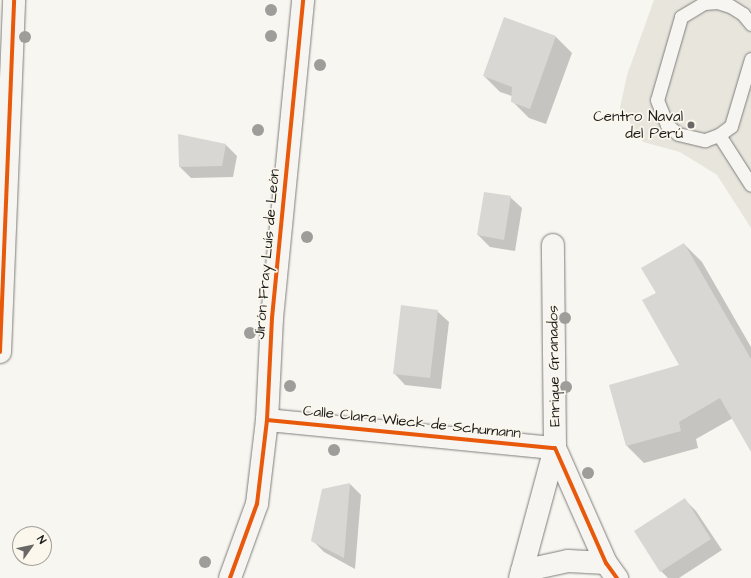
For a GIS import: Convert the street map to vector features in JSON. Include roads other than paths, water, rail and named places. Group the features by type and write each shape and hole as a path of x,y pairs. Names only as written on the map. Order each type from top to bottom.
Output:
{"street":[{"path":"0,352 4,298 2,232 14,0"},
{"name":"Jirón Fray Luís de León","path":"230,578 257,504 267,420 272,318 303,0"},
{"name":"Enrique Granados","path":"521,575 555,448 553,245"},
{"name":"Calle Clara Wieck de Schumann","path":"267,420 555,448"},
{"path":"555,448 611,570"},
{"path":"521,575 568,561 611,570"}],"lane":[{"path":"751,24 743,14 730,6 718,2 704,3 686,12 681,17 657,100 667,125 678,134 705,140 719,135 731,126 751,59"},
{"path":"719,135 751,185"}],"place":[{"name":"Centro Naval del Perú","path":"691,125"}]}
